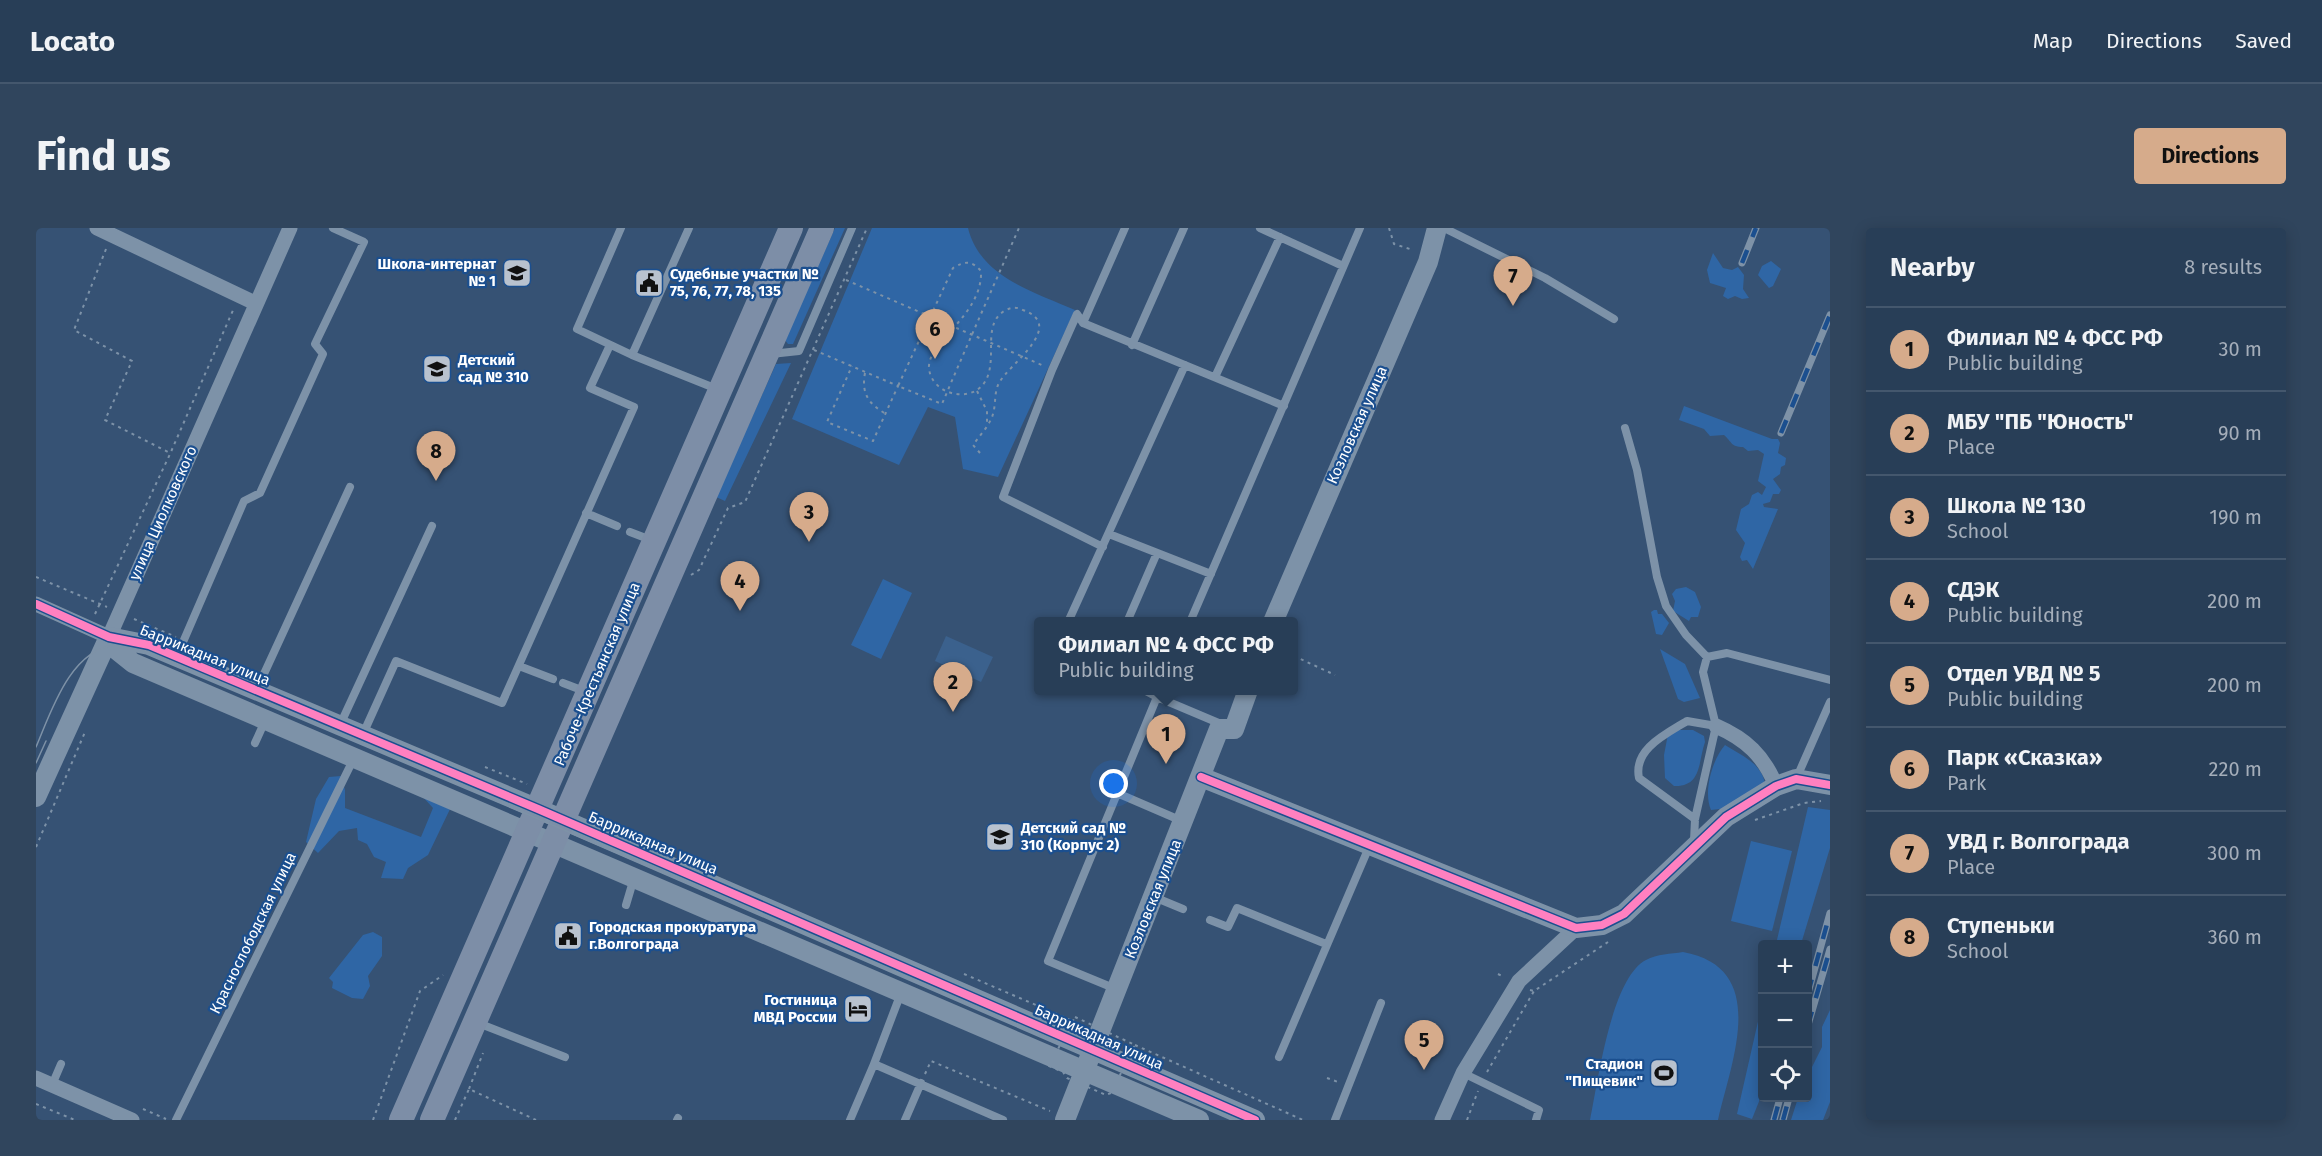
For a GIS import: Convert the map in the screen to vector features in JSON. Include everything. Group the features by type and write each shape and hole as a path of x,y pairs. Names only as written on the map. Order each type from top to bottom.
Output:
{"main road":[{"name":"Рабоче-Крестьянская улица","path":"401,1120 791,228"},
{"name":"Рабоче-Крестьянская улица","path":"432,1120 477,1022 822,228"}],"street":[{"path":"97,228 255,303"},
{"name":"улица Циолковского","path":"36,797 290,228"},
{"name":"Козловская улица","path":"1275,617 1430,255 1437,228"},
{"name":"Баррикадная улица","path":"36,604 109,637 131,639 176,657 538,808 1255,1120"},
{"name":"Баррикадная улица","path":"109,637 118,651 133,663 1199,1120"},
{"path":"1234,729 1246,695"},
{"path":"1716,726 1751,746 1768,765 1776,786"},
{"name":"Козловская улица","path":"1059,1116 1085,1071 1219,729 1234,729"},
{"path":"355,758 363,735"},
{"path":"1201,777 1369,847 1576,928 1602,925 1624,914 1726,817 1776,786 1796,779 1830,785"},
{"path":"1442,1120 1463,1073 1519,981 1576,928"},
{"path":"36,1078 132,1120"}],"lane":[{"path":"176,657 244,501 260,494 323,354 315,344 364,242 333,228"},
{"path":"621,228 578,329 633,355 720,390"},
{"path":"633,355 689,228"},
{"path":"767,354 799,351 852,228"},
{"path":"1083,323 1125,228"},
{"path":"1132,345 1184,228"},
{"path":"1260,228 1343,266"},
{"path":"1192,617 1360,228"},
{"path":"1444,228 1545,278 1614,319"},
{"path":"1215,378 1280,237"},
{"path":"1103,547 1003,497 1052,370 1077,314 1083,323 1132,345 1284,406"},
{"path":"363,735 396,661 502,704 634,407 590,388 610,345"},
{"path":"1070,617 1185,365"},
{"path":"1625,428 1637,470 1657,577 1666,606 1686,635 1707,657"},
{"path":"256,690 350,487"},
{"path":"586,513 617,526"},
{"path":"340,726 432,526"},
{"path":"630,532 653,542"},
{"path":"1109,534 1211,574"},
{"path":"1129,617 1157,553"},
{"path":"1707,657 1727,652 1830,680"},
{"path":"1694,846 1695,819 1716,726 1703,672 1707,657"},
{"path":"519,666 553,679"},
{"path":"563,683 589,693"},
{"path":"1116,989 1048,961 1159,695"},
{"path":"1161,695 1234,729"},
{"path":"1796,779 1830,702"},
{"path":"255,743 266,719"},
{"path":"1695,819 1639,778 1637,770 1647,747 1687,721 1716,726"},
{"name":"Краснослободская улица","path":"176,1120 355,758"},
{"path":"1117,793 1183,821"},
{"path":"1280,1057 1369,847"},
{"path":"626,905 635,877"},
{"path":"1154,897 1183,909"},
{"path":"1210,920 1228,927 1237,908 1326,944"},
{"path":"850,1120 901,992"},
{"path":"1335,1120 1381,1003"},
{"path":"477,1022 565,1057"},
{"path":"52,1085 61,1064"},
{"path":"874,1064 1003,1120"},
{"path":"1463,1073 1539,1110 1536,1120"},
{"path":"905,1120 921,1083"}],"path":[{"path":"699,570 728,508 745,502 867,228"},
{"path":"814,350 942,404 1018,228"},
{"path":"1389,228 1394,244 1430,255"},
{"path":"112,235 74,330 132,361 105,420 186,461"},
{"path":"852,366 827,422 873,441 953,268 968,262 981,271 981,277 967,314 930,355 929,370 936,384 947,393 963,395 977,391 986,381 992,359 993,342 990,329 1006,310 1016,307 1028,311 1037,320 1039,333 1033,346 1008,369 998,385 992,416 973,445 980,453"},
{"path":"844,280 929,318 993,342 1052,370"},
{"path":"89,627 170,453 239,296"},
{"path":"866,372 863,388 865,395 870,403 886,414"},
{"path":"977,391 987,411 987,424"},
{"path":"36,577 119,613"},
{"path":"1298,658 1335,675"},
{"path":"36,847 87,728"},
{"path":"1754,820 1804,804 1830,800"},
{"path":"373,1120 420,991 445,974"},
{"path":"1467,1120 1482,1082 1534,991"},
{"path":"1135,1045 1303,1120"},
{"path":"921,1083 931,1061 1059,1116"},
{"path":"455,1120 469,1089 535,1120"},
{"path":"36,1104 75,1120"}],"shaded area":[{"path":"835,228 845,228 793,344 788,344 785,340"},
{"path":"872,228 968,228 974,245 996,271 1026,289 1075,310 998,477 963,469 955,417 928,407 899,465 792,419"},
{"path":"1713,253 1723,268 1732,270 1738,267 1744,275 1743,289 1749,298 1742,299 1735,296 1728,299 1723,296 1726,288 1710,283 1707,270"},
{"path":"1771,261 1781,269 1773,286 1769,288 1758,275 1762,266"},
{"path":"791,363 725,501 716,497 776,364"},
{"path":"1684,406 1772,439 1778,439 1780,443 1778,453 1786,458 1785,465 1781,467 1780,474 1773,479 1781,490 1779,494 1773,494 1770,502 1763,504 1764,507 1778,509 1753,569 1747,560 1742,561 1740,557 1745,543 1736,530 1741,509 1749,504 1752,495 1758,492 1762,495 1766,487 1758,481 1764,454 1758,450 1748,451 1734,445 1724,435 1710,436 1704,429 1679,420"},
{"path":"883,579 912,593 881,659 851,645"},
{"path":"1686,587 1695,592 1701,607 1698,617 1691,617 1689,621 1673,611 1675,601 1672,594 1676,589"},
{"path":"1654,610 1662,614 1669,623 1662,635 1656,634 1651,612"},
{"path":"946,636 993,657 981,682 935,661"},
{"path":"1660,649 1685,664 1700,698 1684,702 1678,699"},
{"path":"1676,730 1693,730 1704,736 1705,742 1694,778 1683,785 1674,786 1665,778 1664,755 1668,734"},
{"path":"1725,745 1755,765 1765,783 1728,808 1711,810 1708,785 1716,759"},
{"path":"341,776 345,790 345,808 421,837 433,808 422,796 451,807 428,855 408,868 403,879 381,878 386,862 374,857 367,844 358,840 357,828 339,831 318,853 306,842 316,799 329,777"},
{"path":"1808,807 1830,810 1830,848 1802,940 1777,940"},
{"path":"1751,841 1792,851 1772,931 1731,921"},
{"path":"373,932 382,937 382,956 368,976 370,986 363,999 352,998 332,988 333,982 329,978 363,935"},
{"name":"Стадион \"Пищевик\"","path":"1683,952 1710,961 1727,977 1736,997 1738,1020 1736,1046 1718,1120 1590,1120 1608,1032 1624,987 1634,970 1646,960 1659,955"},
{"path":"1830,1010 1830,1102 1823,1120 1791,1120 1797,1102 1812,1102 1812,1067 1822,1047 1822,1027"},
{"path":"1758,1022 1759,1102 1752,1119 1737,1114"}],"tram line":[{"path":"36,747 64,685 86,658 99,649 115,645 160,656 1237,1120"},
{"path":"36,763 46,741"}],"railway":[{"path":"1742,263 1756,228"},
{"path":"1781,433 1830,315"},
{"path":"1812,978 1830,913"},
{"path":"1812,1011 1830,949"},
{"path":"1774,1120 1779,1102"},
{"path":"1783,1120 1788,1102"}],"cycle path":[{"path":"36,604 109,637 149,645 538,809 1255,1120"},
{"path":"1201,777 1576,928 1602,925 1624,914 1726,817 1776,786 1796,779 1830,785"}],"place":[{"name":"Школа-интернат № 1","path":"517,273"},
{"name":"Судебные участки № 75, 76, 77, 78, 135","path":"649,283"},
{"name":"УВД г. Волгограда","path":"1513,306"},
{"name":"Парк «Сказка»","path":"935,359"},
{"name":"Детский сад № 310","path":"437,369"},
{"name":"Ступеньки","path":"436,481"},
{"name":"Школа № 130","path":"809,542"},
{"name":"СДЭК","path":"740,611"},
{"name":"МБУ \"ПБ \"Юность\"","path":"953,712"},
{"name":"Филиал № 4 ФСС РФ","path":"1166,764"},
{"name":"Детский сад № 310 (Корпус 2)","path":"1000,837"},
{"name":"Городская прокуратура г.Волгограда","path":"568,936"},
{"name":"Гостиница МВД России","path":"858,1009"},
{"name":"Отдел УВД № 5","path":"1424,1070"},
{"name":"Стадион \"Пищевик\"","path":"1664,1073"}]}
